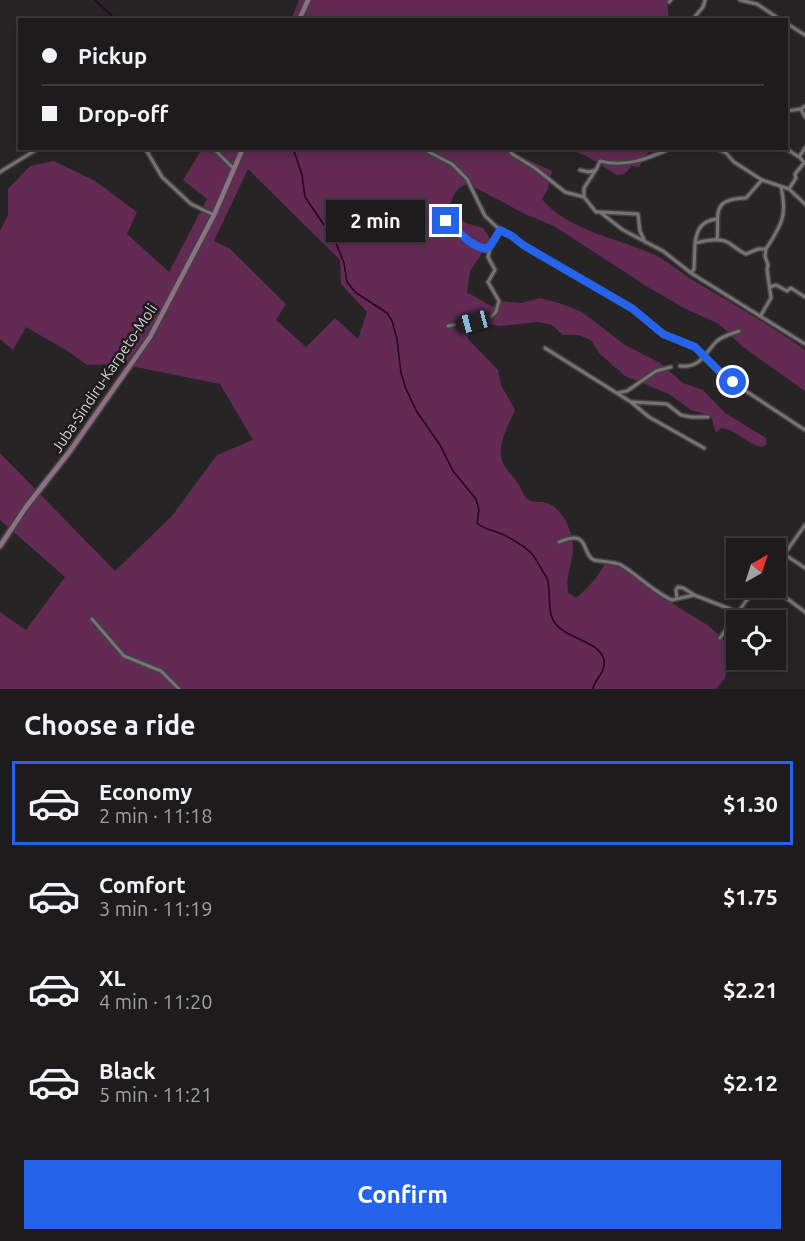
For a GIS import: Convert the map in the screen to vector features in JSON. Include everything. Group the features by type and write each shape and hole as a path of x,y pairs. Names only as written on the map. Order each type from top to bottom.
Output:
{"main road":[{"path":"300,18 308,0"},
{"name":"Juba-Sindiru-Karpeto-Moli","path":"0,546 144,346 214,215 242,150"}],"street":[{"path":"694,18 704,7 705,0"},
{"path":"740,0 757,4 778,18"},
{"path":"757,4 760,0"},
{"path":"788,24 805,35"},
{"path":"788,111 803,108 805,117"},
{"path":"799,157 805,148"},
{"path":"0,172 36,150"},
{"path":"147,150 162,177 191,204 214,215"},
{"path":"215,150 234,170"},
{"path":"509,150 565,192 584,196"},
{"path":"646,243 640,231 638,214 596,212 589,206 584,196 584,188 600,160 638,162 668,150"},
{"path":"719,150 762,180 789,189 805,204"},
{"path":"788,150 805,163 795,174 796,178 789,189"},
{"path":"429,152 452,164 467,180 485,216 500,230 633,309 663,334 695,347 723,375 805,430"},
{"path":"580,170 589,172 596,170"},
{"path":"717,240 716,219 719,208 736,198 746,198 762,180"},
{"path":"761,315 771,298 766,249 784,216 781,188"},
{"path":"434,210 465,240 476,247 486,249 491,245"},
{"path":"600,212 623,230 663,251 691,273 805,344"},
{"path":"691,273 694,269 697,231 704,222 716,219"},
{"path":"448,326 490,318 496,312 499,301 488,282 495,270 488,257 491,245 500,230"},
{"path":"695,243 717,240 730,244 746,254 758,249 766,249"},
{"path":"770,287 776,285 787,291 791,288 805,297"},
{"path":"680,366 688,366 705,358 717,341 739,331"},
{"path":"545,348 631,402 649,417 678,431 704,448"},
{"path":"616,394 627,391 656,371 671,367"},
{"path":"631,402 667,404 681,415 708,417"},
{"path":"786,551 805,525"},
{"path":"559,542 570,538 578,539 585,544 588,554 593,559 621,565 668,599 678,600 694,595"},
{"path":"786,555 805,568"},
{"path":"678,600 676,590 678,587 734,610"},
{"path":"740,610 750,598"},
{"path":"786,598 805,612"},
{"path":"92,619 124,656 161,671 179,689"},
{"path":"720,638 726,629"}],"shaded area":[{"path":"299,0 667,0 669,18 292,18"},
{"path":"201,150 507,150 552,171 548,189 542,199 566,219 580,227 661,258 805,350 805,391 743,347 719,324 684,308 648,287 554,226 525,214 468,184 457,190 453,197 449,210 466,223 483,228 491,240 470,271 467,293 493,307 497,301 522,303 540,298 582,312 625,345 660,363 683,383 703,390 725,413 766,438 766,445 761,447 726,429 721,428 716,433 711,416 691,410 669,394 625,376 599,353 591,340 579,335 563,335 552,325 538,322 500,326 479,323 472,325 468,332 468,339 498,370 501,385 515,410 502,440 503,463 529,500 547,503 554,507 562,516 572,536 573,554 568,576 568,593 576,598 593,582 606,562 616,562 649,589 709,626 726,642 725,678 716,689 0,689 0,612 26,630 65,577 0,520 0,453 115,571 172,516 217,455 253,440 220,384 121,364 87,365 26,327 13,350 0,339 0,231 8,215 8,189 30,166 54,161 95,181 137,212 127,234 169,272 207,199 183,180","holes":["248,169 340,260 341,284 367,312 358,339 335,318 306,347 276,320 286,304 229,248 214,241"]},
{"path":"571,150 649,150 639,167 632,166 624,174 617,175"}],"waterway":[{"path":"95,0 115,18"},
{"path":"294,150 302,175 305,197 335,241 344,263 347,282 355,292 387,313 392,321 406,389 417,412 440,445 453,471 476,499 479,510 477,523 510,538 533,555 547,578 551,613 555,623 568,634 593,646 603,657 604,668 593,689"}],"route":[{"path":"446,221 465,240 476,247 486,249 500,230 512,236 546,259 633,309 663,334 695,347 733,382"}]}
